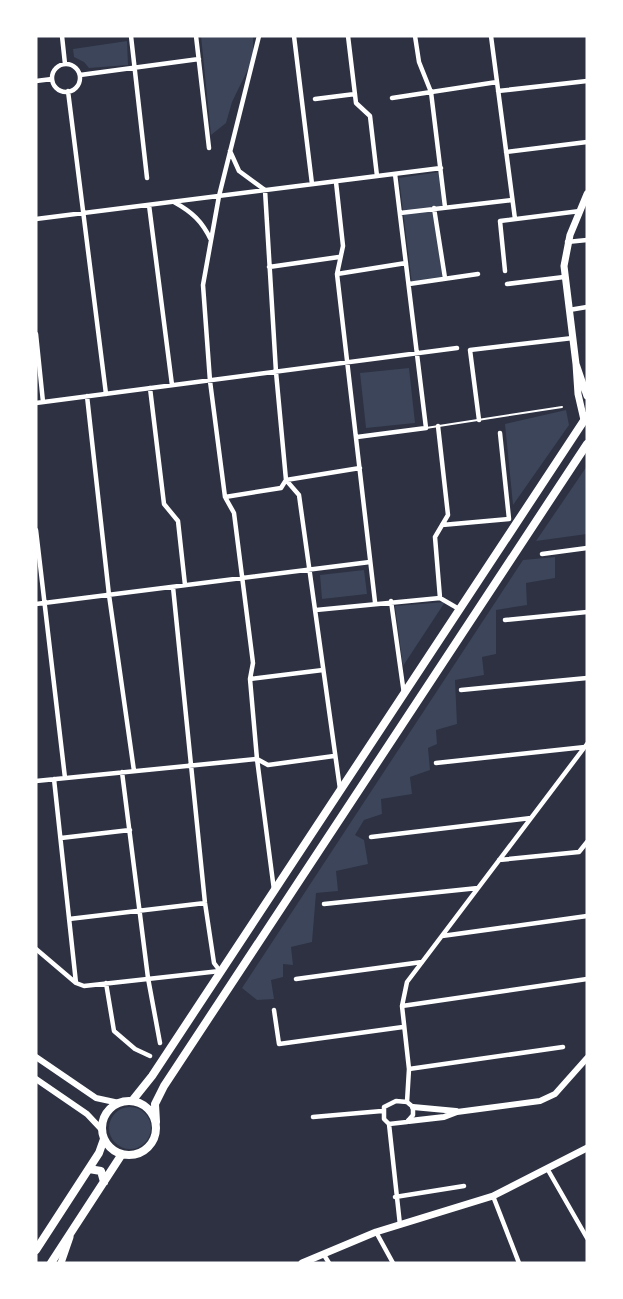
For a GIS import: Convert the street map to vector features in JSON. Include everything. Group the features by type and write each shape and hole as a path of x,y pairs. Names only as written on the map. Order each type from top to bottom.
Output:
{"main road":[{"path":"132,1101 152,1076 586,420 578,394 564,277 567,243 587,194"},
{"path":"576,364 587,396"},
{"path":"104,1135 109,1146 122,1155 130,1156 145,1151 155,1138 155,1104 164,1086 587,444"},
{"path":"152,1076 150,1088 158,1091 164,1086"},
{"path":"36,1250 89,1169 104,1135 108,1112 119,1103 132,1101 147,1108 156,1122"},
{"path":"302,1263 376,1232 493,1196 548,1170 587,1148"},
{"path":"51,1263 122,1155"},
{"path":"89,1169 94,1167 101,1171 104,1182"},
{"path":"62,1263 72,1232"}],"street":[{"path":"62,36 65,64"},
{"path":"131,36 147,178"},
{"path":"196,36 209,148"},
{"path":"259,36 219,196 203,285 210,381 225,497 234,513 253,663 250,679 257,759 274,890"},
{"path":"294,36 312,184"},
{"path":"348,36 356,103 370,116 377,176"},
{"path":"415,36 418,62 431,92 445,207"},
{"path":"491,36 515,219"},
{"path":"80,75 199,59"},
{"path":"65,64 73,65 80,75 76,87 68,92 57,89 52,79 57,67 65,64"},
{"path":"36,81 52,79"},
{"path":"498,91 587,81"},
{"path":"392,98 497,82"},
{"path":"68,92 106,394"},
{"path":"315,99 355,94"},
{"path":"506,152 587,142"},
{"path":"230,151 239,171 265,190"},
{"path":"36,219 441,168"},
{"path":"357,437 426,428 395,174"},
{"path":"336,182 343,246 339,256 337,274 375,602"},
{"path":"265,190 276,372 286,480 299,495 340,791"},
{"path":"400,213 512,200"},
{"path":"174,202 193,213 204,225 211,240"},
{"path":"149,205 172,385"},
{"path":"434,208 445,278"},
{"path":"505,271 500,221 580,211"},
{"path":"567,243 587,240"},
{"path":"269,267 339,256"},
{"path":"337,274 406,263"},
{"path":"409,284 478,274"},
{"path":"507,284 564,277"},
{"path":"569,310 587,307"},
{"path":"36,334 43,402"},
{"path":"479,420 470,350 573,338"},
{"path":"36,403 457,348"},
{"path":"150,388 164,504 178,521 185,585"},
{"path":"87,396 109,595 134,771"},
{"path":"438,426 448,515 435,537 440,598"},
{"path":"500,433 509,519"},
{"path":"225,497 281,488 286,480 360,468"},
{"path":"442,525 509,519 517,523"},
{"path":"36,530 65,778"},
{"path":"542,554 587,548"},
{"path":"36,604 370,562"},
{"path":"173,587 205,903 214,963 220,971"},
{"path":"316,610 375,602 440,598 459,609"},
{"path":"391,601 404,694"},
{"path":"505,620 587,612"},
{"path":"250,679 323,670"},
{"path":"461,690 587,678"},
{"path":"436,763 586,745"},
{"path":"407,1102 409,1069 402,1005 407,982 586,745"},
{"path":"36,781 257,759 268,765 334,756"},
{"path":"122,772 148,978 160,1043"},
{"path":"54,779 76,983"},
{"path":"371,837 531,818"},
{"path":"61,838 130,830"},
{"path":"499,860 579,852 587,842"},
{"path":"324,904 478,888"},
{"path":"69,919 205,903"},
{"path":"442,936 587,916"},
{"path":"36,949 76,983 84,986 220,971"},
{"path":"296,979 422,962"},
{"path":"402,1005 587,979"},
{"path":"106,983 114,1031 135,1049 150,1056"},
{"path":"274,1010 279,1044 403,1027"},
{"path":"409,1069 563,1047"},
{"path":"36,1057 96,1098 119,1103"},
{"path":"389,1124 540,1101 555,1094 587,1058"},
{"path":"36,1079 87,1114 104,1135"},
{"path":"313,1117 382,1111 391,1102 407,1102 413,1107 457,1112"},
{"path":"409,1121 413,1115 413,1107"},
{"path":"382,1111 384,1119 389,1124 395,1197 400,1225"},
{"path":"548,1170 587,1238"},
{"path":"395,1197 464,1186"},
{"path":"493,1196 519,1263"},
{"path":"376,1232 393,1263"},
{"path":"324,1255 329,1263"}],"lane":[{"path":"426,428 562,407"}],"shaded area":[{"path":"201,36 253,36 253,59 232,102 226,123 211,135"},
{"path":"127,41 128,65 89,68 84,62 74,57 73,49"},
{"path":"439,172 443,208 432,210 443,278 412,284 399,178"},
{"path":"409,368 415,423 366,428 360,373"},
{"path":"566,410 569,425 513,505 505,424"},
{"path":"587,466 587,534 536,541"},
{"path":"555,557 555,578 526,583 527,605 496,610 496,654 482,657 484,675 455,680 457,724 436,730 437,744 428,748 430,770 410,777 412,794 381,799 382,814 364,820 355,835 364,840 368,864 336,871 338,891 316,893 312,942 291,947 293,965 283,964 283,977 271,980 274,999 257,1000 242,988 523,560"},
{"path":"364,570 367,594 322,599 320,575"},
{"path":"445,602 403,666 395,606"},
{"path":"130,1107 145,1113 151,1128 145,1143 130,1149 115,1143 109,1128 115,1113"}]}
